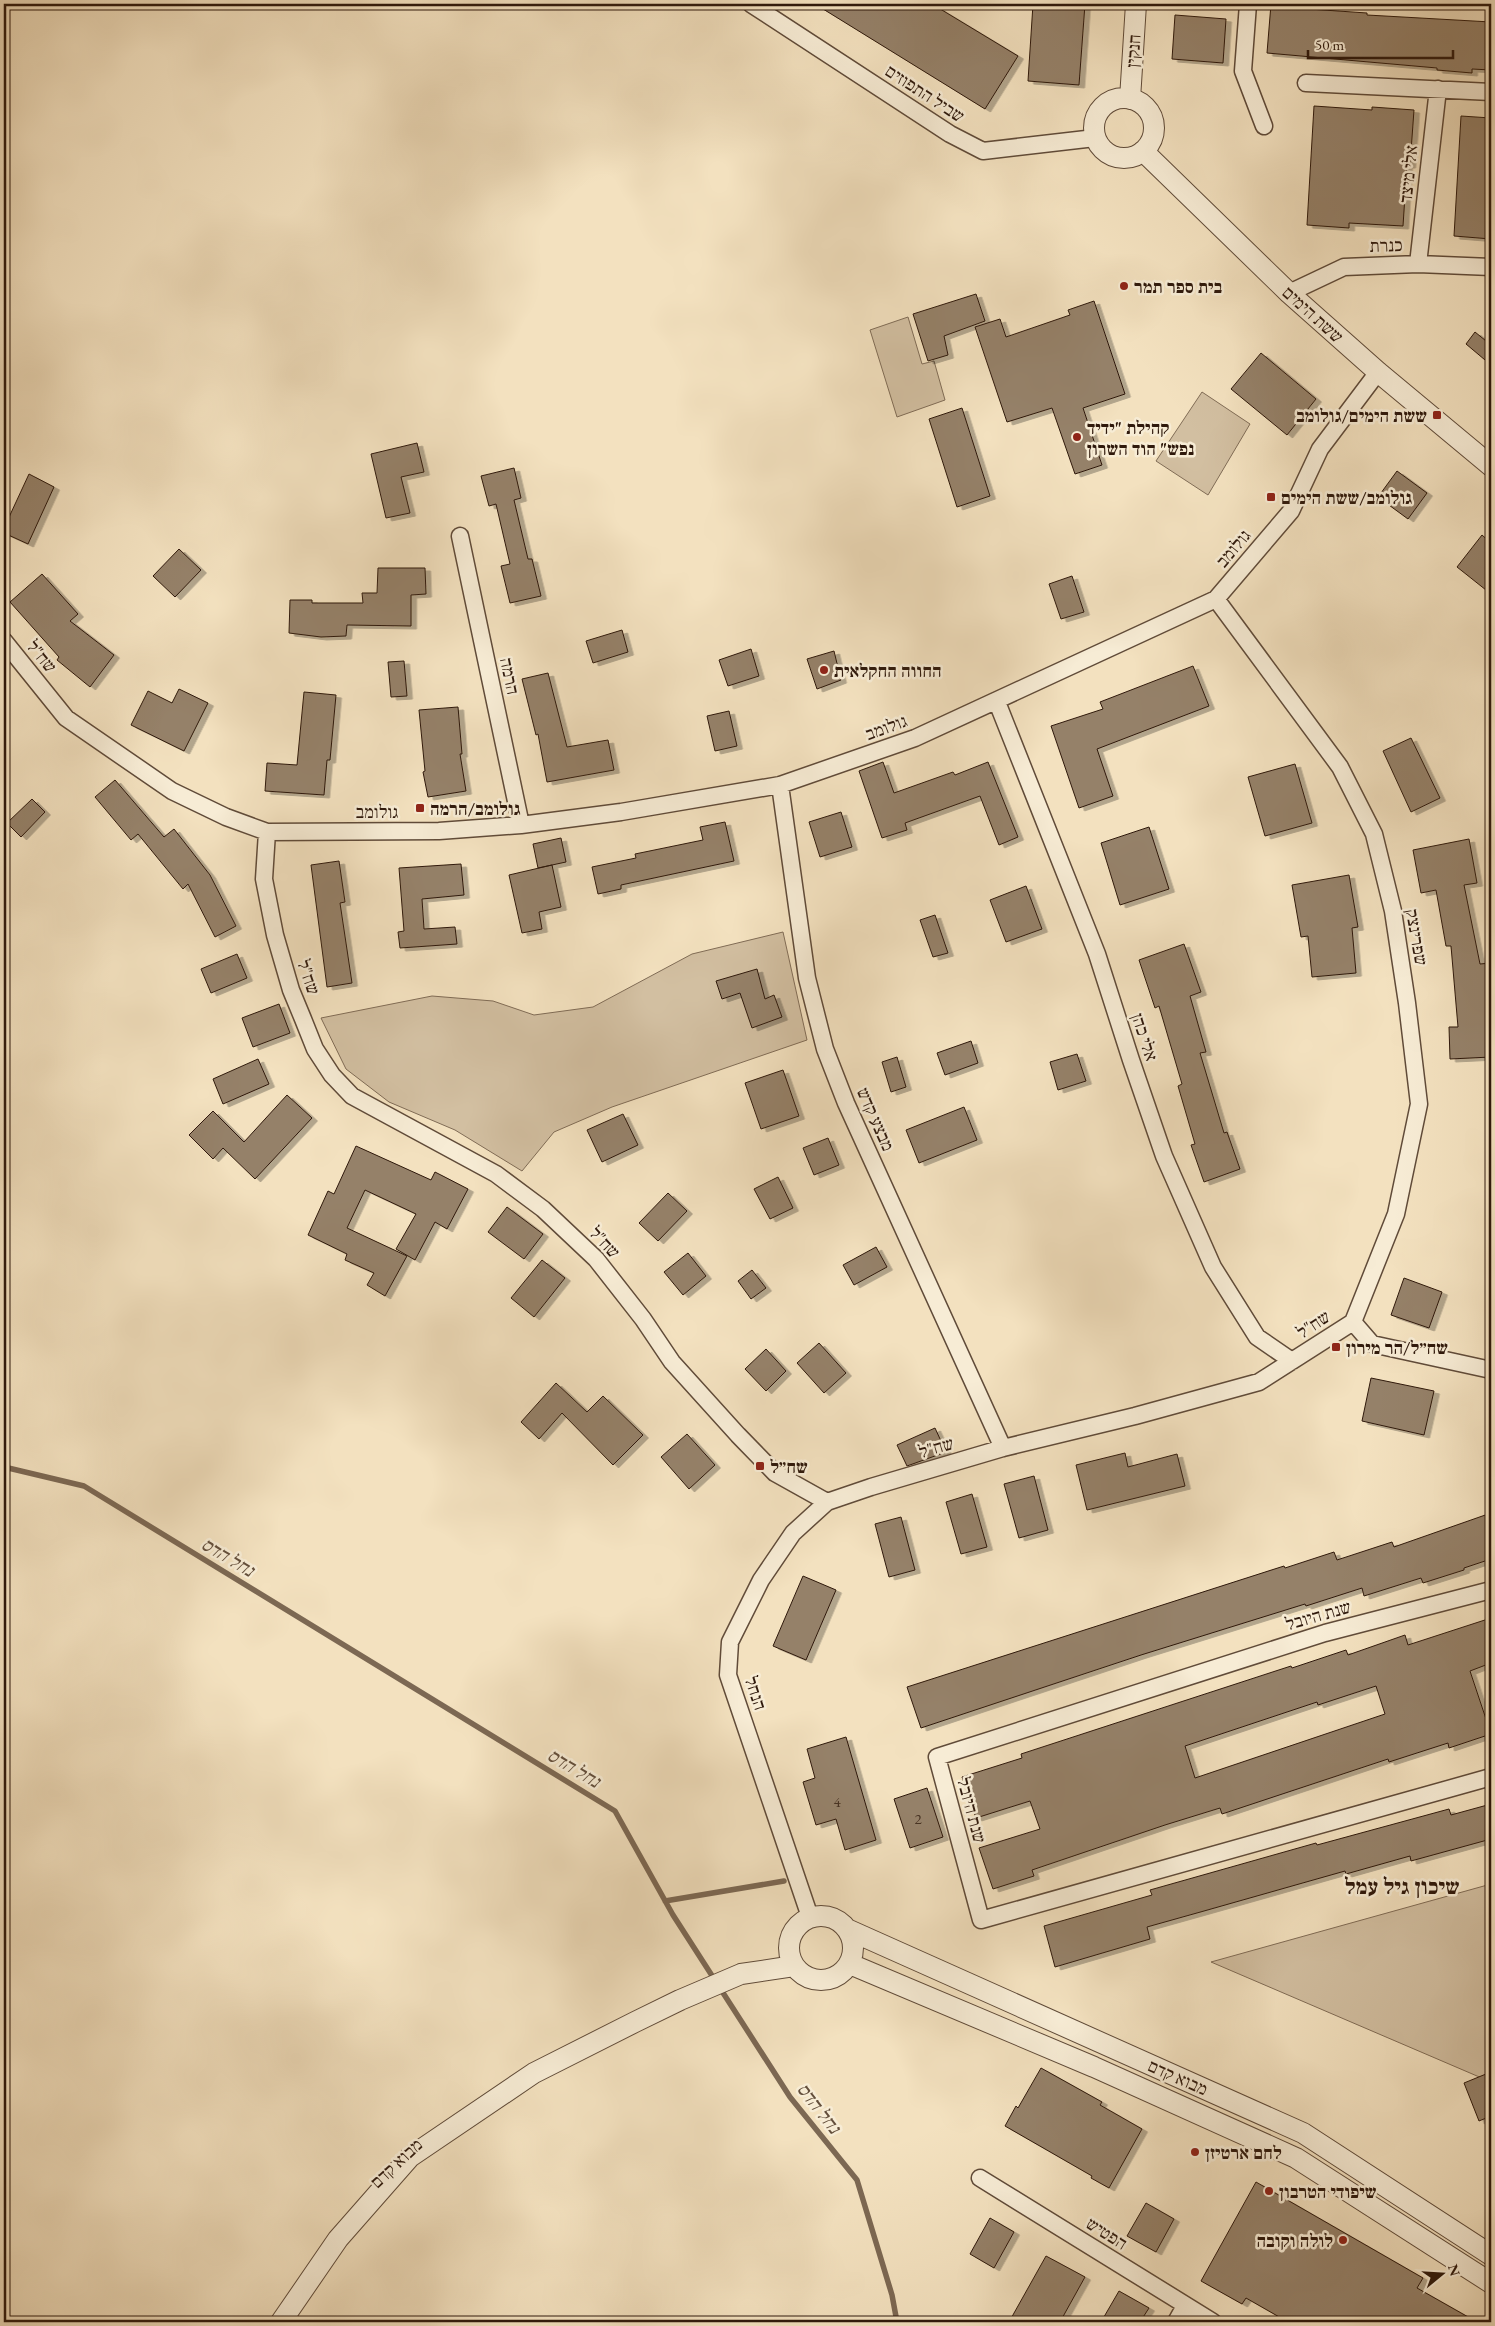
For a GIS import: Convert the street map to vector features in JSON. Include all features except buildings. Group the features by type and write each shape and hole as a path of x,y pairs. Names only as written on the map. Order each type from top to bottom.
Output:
{"street":[{"name":"שביל התפוזים","path":"751,4 950,134 983,151 1095,138"},
{"name":"חנקין","path":"1130,98 1136,4"},
{"path":"1248,4 1243,71 1264,126"},
{"path":"1306,83 1491,92"},
{"name":"אלי מיצד","path":"1418,264 1438,89"},
{"path":"1119,98 1130,98 1141,103 1149,111 1153,120 1154,133 1144,151 1128,158 1117,157 1108,154 1095,138 1096,116 1109,102 1119,98"},
{"name":"ששת הימים","path":"1144,151 1289,293 1378,372 1491,466"},
{"name":"כנרת","path":"1289,293 1344,267 1418,264 1491,267"},
{"name":"גולומב","path":"267,832 439,831 521,825 621,812 780,785 915,738 1216,599 1290,511 1320,449 1378,372"},
{"name":"הרמה","path":"460,536 521,825"},
{"name":"שפרינצק","path":"1216,599 1340,767 1374,834 1393,911 1407,1003 1419,1104 1396,1214 1353,1322"},
{"name":"שח\"ל","path":"4,641 66,718 172,791 226,817 267,832 264,879 275,935 300,1012 315,1049 332,1075 352,1096 496,1174 542,1209 596,1259 643,1319 672,1362 738,1436 775,1473 827,1502 1003,1448 1135,1416 1259,1382 1353,1322"},
{"name":"אלי כהן","path":"996,702 1097,954 1164,1156 1212,1267 1257,1337 1292,1361"},
{"name":"מבצע קדש","path":"780,785 807,978 825,1048 846,1103 1003,1448"},
{"path":"1353,1322 1372,1344 1491,1370"},
{"name":"הנחל","path":"810,1917 728,1676 730,1642 760,1580 793,1533 827,1502"},
{"name":"שנת היובל","path":"1491,1590 1325,1633 937,1757 980,1920 1491,1777"},
{"path":"822,1915 833,1918 848,1930 853,1940 853,1953 850,1964 844,1972 834,1978 823,1981 811,1980 794,1966 788,1949 790,1939 800,1923 810,1917 822,1915"},
{"name":"מבוא קדם","path":"848,1930 1303,2133 1491,2255"},
{"name":"מבוא קדם","path":"850,1964 1094,2067 1296,2158 1491,2283"},
{"name":"מבוא קדם","path":"281,2322 338,2239 410,2157 534,2073 595,2042 692,1994 741,1974 794,1966"},
{"name":"מבוא קדם","path":"267,2322 329,2230 406,2149 532,2065 595,2042"},
{"name":"הפטיש","path":"980,2178 1213,2322"},
{"path":"1176,2322 1185,2306"}],"shaded area":[{"path":"908,317 922,364 934,361 945,400 897,417 870,330"},
{"path":"1202,392 1250,424 1208,495 1156,461"},
{"path":"783,932 807,1040 612,1107 554,1132 522,1171 455,1130 389,1102 346,1069 321,1018 432,996 493,1001 534,1015 593,1007 692,954"},
{"path":"1491,1884 1491,2082 1211,1962"}],"waterway":[{"name":"נחל הדס","path":"4,1467 84,1486 615,1811 673,1915 790,2097 857,2180 892,2295 897,2322"},
{"path":"665,1901 784,1881"}],"place":[{"name":"בית ספר תמר","path":"1124,286"},
{"name":"ששת הימים/גולומב","path":"1437,415"},
{"name":"קהילת \"ידיד נפש\" הוד השרון","path":"1077,437"},
{"name":"גולומב/ששת הימים","path":"1271,497"},
{"name":"החווה החקלאית","path":"824,670"},
{"name":"גולומב/הרמה","path":"420,808"},
{"name":"שח״ל/הר מירון","path":"1336,1347"},
{"name":"שח״ל","path":"760,1466"},
{"name":"לחם ארטיזן","path":"1195,2152"},
{"name":"שיפודי הטרבון","path":"1269,2191"},
{"name":"לולה וקובה","path":"1343,2240"}],"district":[{"name":"שיכון גיל עמל","path":"1402,1886"}]}
